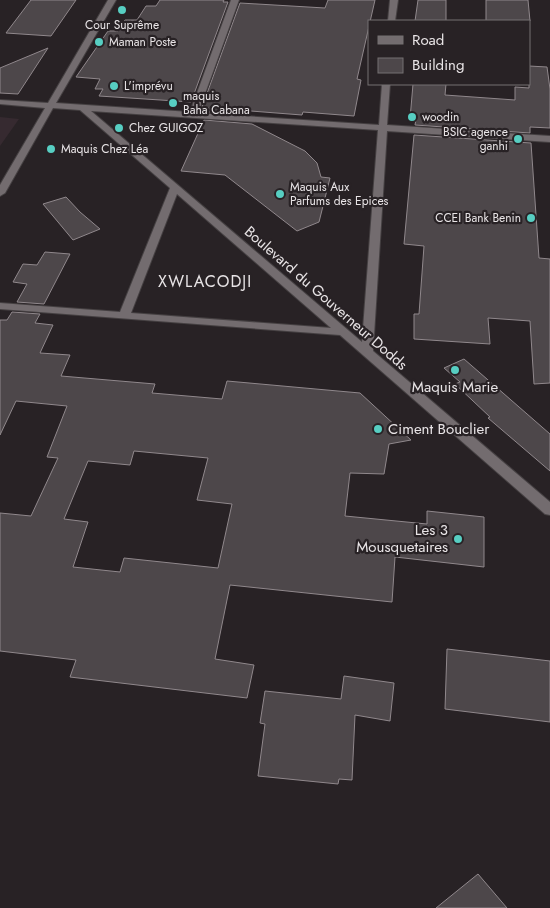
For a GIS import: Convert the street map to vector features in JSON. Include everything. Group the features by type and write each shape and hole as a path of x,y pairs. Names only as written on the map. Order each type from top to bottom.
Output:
{"street":[{"path":"0,193 112,0"},
{"path":"193,115 235,0"},
{"path":"392,20 394,0"},
{"path":"367,352 386,85"},
{"path":"0,102 550,139"},
{"name":"Boulevard du Gouverneur Dodds","path":"83,108 550,510"},
{"path":"124,316 175,188"},
{"path":"0,306 343,332"}],"shaded area":[{"path":"0,117 19,119 0,146"}],"building":[{"path":"31,0 76,0 51,36 6,33"},
{"path":"160,0 224,0 223,2 228,2 191,102 99,96 103,89 95,89 100,79 76,77 108,31 118,31 125,20 137,20 146,6 156,6"},
{"path":"328,0 375,0 370,20 368,20 368,31 357,79 361,80 354,116 303,112 302,115 225,109 233,113 207,112 209,108 202,107 240,3 325,8"},
{"path":"418,0 446,0 446,20 415,20"},
{"path":"486,0 528,0 530,20 486,20"},
{"path":"48,48 18,94 0,93 0,68"},
{"path":"530,66 547,67 550,89 550,128 530,127 530,133 415,125 416,119 410,119 413,85 446,85 445,95 515,100 515,87 529,88"},
{"path":"204,120 252,124 305,151 317,163 321,177 330,178 319,222 297,231 225,175 181,171"},
{"path":"414,135 531,143 539,258 550,259 550,383 534,384 530,321 488,318 490,344 414,339 414,314 419,314 424,246 404,244"},
{"path":"66,197 100,229 73,240 43,204"},
{"path":"45,252 70,254 44,304 17,302 27,284 13,282 23,264 37,265"},
{"path":"12,312 40,314 35,323 53,325 40,353 70,355 61,376 155,384 152,393 222,399 227,381 360,393 411,440 389,444 384,474 350,473 345,516 427,524 427,511 484,517 484,567 395,557 392,602 230,585 215,659 254,665 247,698 70,677 76,660 0,651 0,513 31,516 58,458 47,457 67,406 16,401 0,435 0,320 7,320","holes":["134,451 208,458 197,500 232,504 218,568 124,558 120,572 73,567 88,522 64,519 88,461 130,465"]},
{"path":"464,359 550,434 550,471 488,418 490,417 455,384 460,382 444,368"},
{"path":"447,649 550,661 550,722 445,709"},
{"path":"344,676 394,683 390,721 355,715 352,780 339,779 338,784 258,776 265,724 260,723 265,691 341,699"},
{"path":"478,874 507,908 436,908"}],"place":[{"name":"Cour Suprême","path":"122,10"},
{"name":"Maman Poste","path":"99,42"},
{"name":"L'imprévu","path":"114,86"},
{"name":"maquis Baha Cabana","path":"173,103"},
{"name":"woodin","path":"412,117"},
{"name":"Chez GUIGOZ","path":"119,128"},
{"name":"BSIC agence ganhi","path":"518,139"},
{"name":"Maquis Chez Léa","path":"51,149"},
{"name":"Maquis Aux Parfums des Epices","path":"280,194"},
{"name":"CCEI Bank Benin","path":"531,218"},
{"name":"Maquis Marie","path":"455,370"},
{"name":"Ciment Bouclier","path":"378,429"},
{"name":"Les 3 Mousquetaires","path":"458,539"}],"district":[{"name":"XWLACODJI","path":"205,281"}]}
